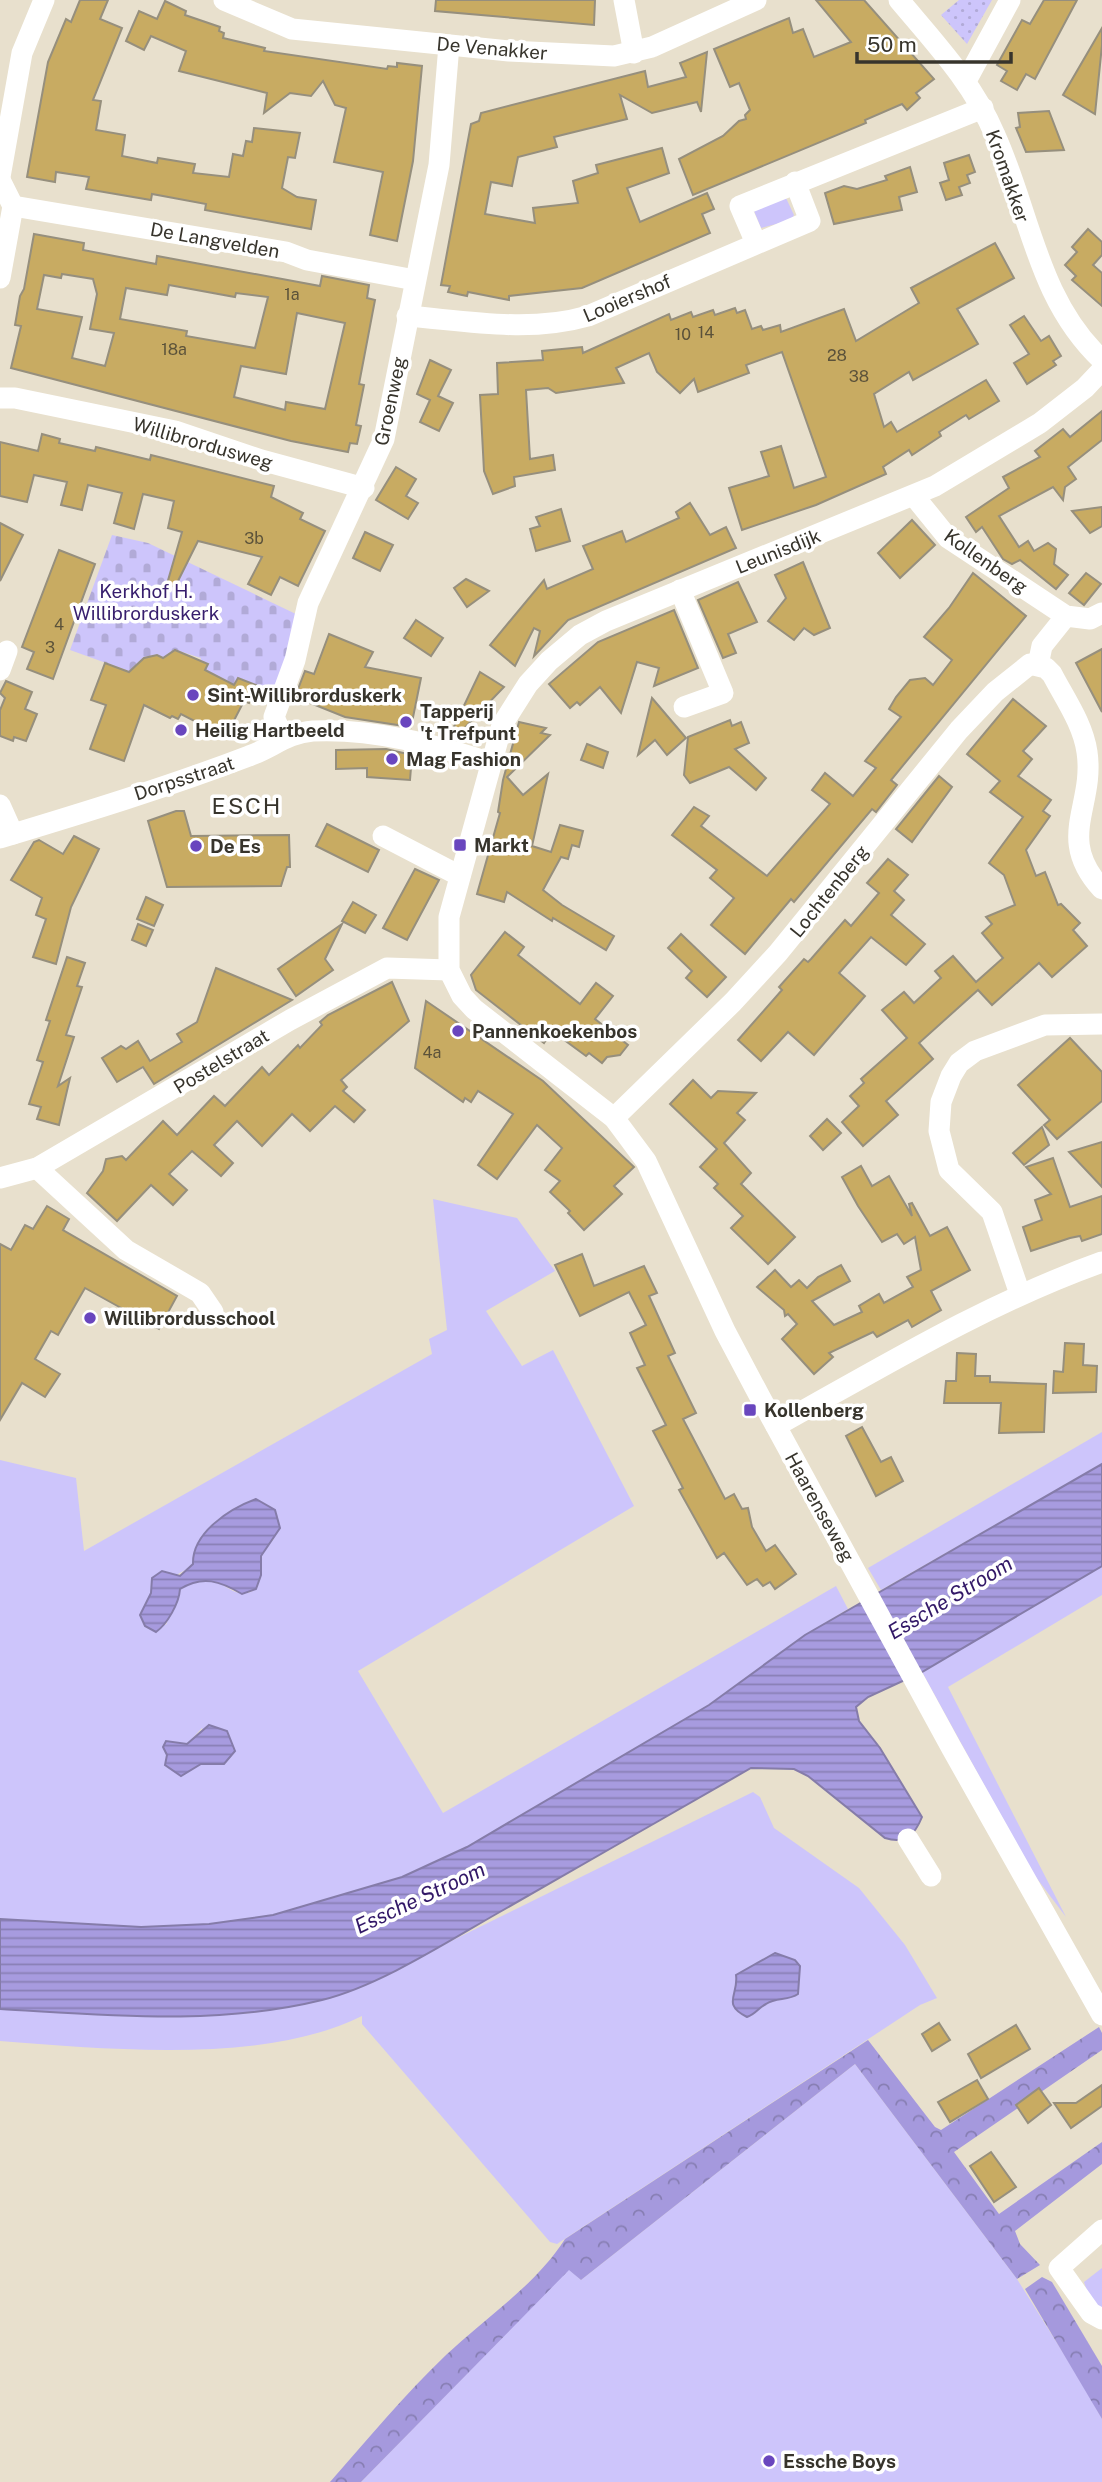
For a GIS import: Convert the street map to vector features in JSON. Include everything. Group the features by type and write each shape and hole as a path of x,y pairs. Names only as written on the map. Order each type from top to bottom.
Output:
{"street":[{"path":"0,278 13,206 0,178 22,53 44,0"},
{"name":"De Venakker","path":"224,0 292,29 449,45 600,55 634,53 756,0"},
{"path":"624,0 634,53"},
{"path":"966,81 1010,0"},
{"name":"Kromakker","path":"908,3 983,108 997,138 1051,293 1081,340 1102,360"},
{"name":"Groenweg","path":"283,737 274,717 295,660 308,603 364,488 384,439 439,165 449,45"},
{"path":"756,243 740,206 983,108"},
{"name":"Looiershof","path":"407,316 523,326 564,323 589,316 810,221 795,182"},
{"name":"De Langvelden","path":"13,206 286,252 307,260 415,279"},
{"name":"Leunisdijk","path":"460,876 491,763 509,712 549,661 580,635 680,590 914,496 1040,423 1085,388 1102,370"},
{"name":"Willibrordusweg","path":"0,398 15,398 175,431 261,460 364,488"},
{"name":"Kollenberg","path":"914,496 948,538 1066,616"},
{"path":"680,590 723,693 684,707"},
{"path":"1102,613 1090,619 1066,616 1042,646 1038,665 1052,674 1083,734 1088,774 1078,818 1077,845 1087,870 1102,889"},
{"name":"Lochtenberg","path":"614,1118 733,1002 779,953 959,730 995,692 1022,669 1038,665"},
{"name":"Dorpsstraat","path":"7,836 249,756 283,737 313,731 362,734 421,743 491,763"},
{"path":"0,805 7,836"},
{"path":"383,836 460,876 449,917 449,970"},
{"name":"Postelstraat","path":"0,1178 37,1168 290,1020 387,968 449,970"},
{"name":"Haarenseweg","path":"449,970 462,996 474,1009 614,1118 646,1161 725,1331 921,1687 951,1747 1102,2015"},
{"path":"1020,1294 992,1212 949,1170 939,1131 941,1102 950,1076 959,1063 975,1051 1045,1025 1102,1024"},
{"path":"37,1168 126,1250 200,1293 213,1312"},
{"path":"776,1426 1020,1294 1102,1262"},
{"path":"908,1839 931,1876"},
{"path":"1102,2230 1059,2268 1091,2313 1102,2319"}],"green space":[{"path":"959,0 992,0 967,44 941,15"},
{"path":"786,198 794,215 791,220 761,228 754,211"},
{"name":"Kerkhof H. Willibrorduskerk","path":"112,535 148,543 298,615 276,693 238,678 234,685 205,670 208,664 200,661 201,658 176,650 169,653 168,660 148,658 131,672 70,650"},
{"path":"433,1199 517,1218 555,1271 486,1311 522,1366 553,1350 634,1506 358,1671 443,1813 836,1586 848,1609 805,1635 709,1705 467,1847 402,1877 273,1915 209,1924 141,1927 0,1919 0,1460 76,1478 84,1551 432,1354 429,1339 447,1330","holes":["274,1539 262,1554 258,1584 252,1591 238,1593 213,1581 193,1583 180,1589 166,1625 144,1605 168,1580 184,1571 221,1555","202,1728 213,1765 201,1764 181,1776 166,1765 167,1755 175,1743 187,1744"]},
{"path":"1102,1432 1102,1464 881,1590 868,1568"},
{"path":"1102,1566 1102,1595 948,1687 1066,1917 1032,1872 922,1672"},
{"path":"753,1792 760,1797 774,1828 859,1888 905,1945 937,1998 920,2005 557,2244 550,2242 362,2024 362,2016 323,2031 279,2042 233,2048 136,2050 0,2041 0,2009 145,2017 253,2013 354,1989"},
{"path":"1099,2027 1102,2033 1102,2050 954,2152 999,2214 1102,2142 1102,2164 1015,2231 1020,2244 1040,2265 1017,2279 855,2064 581,2280 569,2270 361,2482 330,2482 416,2385 525,2286 565,2239 868,2040 935,2127 941,2130"},
{"path":"855,2064 1017,2279 1082,2383 1102,2419 1102,2482 361,2482 569,2269 581,2280"},
{"path":"1102,2268 1102,2311 1089,2297 1084,2282"},
{"path":"1042,2277 1052,2282 1102,2366 1102,2419 1025,2289"}],"water":[{"name":"Essche Stroom","path":"1102,1464 1102,1566 922,1672 868,1697 856,1707 859,1721 880,1748 922,1817 916,1830 908,1837 898,1840 885,1838 808,1776 794,1769 751,1768 435,1950 366,1985 344,1993 282,2008 202,2016 121,2016 0,2009 0,1919 141,1927 209,1924 273,1915 402,1877 467,1847 709,1705 805,1635"},
{"path":"256,1499 275,1510 280,1528 261,1556 261,1575 256,1589 242,1594 211,1581 196,1582 180,1589 175,1607 156,1632 145,1626 140,1615 151,1593 152,1578 162,1571 180,1576 193,1564 194,1553 205,1532 224,1516"},
{"path":"209,1725 227,1731 235,1751 224,1764 201,1764 181,1776 165,1765 167,1755 163,1747 166,1741 187,1744"},
{"path":"775,1953 795,1960 800,1966 798,1994 770,2002 747,2017 735,2008 733,2003 736,1975"}],"building":[{"path":"80,0 108,0 100,19 122,28 93,100 101,101 96,130 125,135 122,156 157,163 158,158 195,164 193,173 229,177 233,154 243,156 246,141 252,142 254,128 300,133 295,158 288,157 282,188 297,197 316,200 311,229 205,210 206,204 152,194 151,200 86,189 89,177 56,172 55,182 27,177 48,62 66,19 71,22"},
{"path":"436,0 595,0 594,25 435,11"},
{"path":"816,0 864,0 934,79 916,93 920,98 907,110 902,104 865,120 866,123 693,195 679,159 723,136 739,121 746,119 745,115 750,110 739,83 730,87 714,49 789,18 793,33 803,29 814,57 851,42"},
{"path":"1044,0 1077,0 1035,79 1026,74 1017,90 1001,81 1007,71 997,65 1022,20 1030,24"},
{"path":"165,1 186,11 185,15 220,27 219,31 224,33 223,38 265,48 264,51 387,69 388,66 397,67 397,63 422,66 413,161 397,241 370,235 383,172 334,162 346,108 335,105 323,81 311,96 290,93 264,113 267,93 179,71 186,51 151,36 144,50 126,41 139,11 157,19"},
{"path":"1102,28 1102,45 1095,114 1063,95"},
{"path":"707,52 701,112 697,102 652,113 620,95 627,119 554,137 557,147 518,157 512,186 491,182 485,214 535,223 533,208 578,203 573,181 598,173 596,165 662,148 669,173 627,188 640,222 707,193 714,209 702,214 710,233 582,288 509,296 509,300 468,292 467,296 448,292 450,286 441,285 471,124 479,121 481,113 645,71 648,87 686,77 680,63"},
{"path":"1049,111 1064,150 1026,152 1016,128 1020,127 1018,113"},
{"path":"969,155 975,172 967,175 970,183 959,187 962,195 946,200 940,183 949,180 944,163"},
{"path":"910,167 917,192 899,197 902,210 834,224 825,193 844,186 857,189 887,180 885,176"},
{"path":"1088,229 1102,242 1102,255 1093,265 1102,273 1102,306 1072,280 1076,276 1065,265 1077,252 1072,247"},
{"path":"34,234 84,243 83,250 156,264 157,256 320,286 322,276 369,285 367,298 375,300 359,384 364,385 356,425 361,426 357,444 350,443 348,452 291,441 11,368 21,326 15,325 20,296 24,289","holes":["62,274 93,279 97,294 90,329 114,333 105,366 72,358 82,317 37,309 44,275 61,278","169,285 235,297 236,293 268,297 255,348 186,336 187,331 120,319 126,288 167,295","297,313 345,323 325,409 286,402 285,410 234,397 241,366 286,374"]},
{"path":"995,243 1014,278 957,309 978,344 913,380 909,372 874,394 884,427 891,422 897,432 986,380 999,401 969,419 966,415 939,432 941,436 912,455 909,450 883,467 886,474 816,505 742,530 729,488 769,476 761,452 781,446 794,488 826,477 782,352 746,365 749,373 698,392 694,379 680,393 657,372 649,353 616,368 624,383 556,393 548,388 526,390 530,459 553,455 555,470 514,477 515,486 493,494 484,471 480,395 498,394 497,363 543,360 542,351 582,347 583,353 669,314 671,320 691,312 693,317 713,310 715,315 735,308 737,313 745,310 752,329 761,326 763,330 780,325 781,332 844,309 856,341 919,303 911,288"},
{"path":"1024,316 1041,341 1049,336 1061,356 1053,361 1056,365 1027,384 1014,363 1029,354 1010,325"},
{"path":"430,360 451,370 438,396 453,403 439,431 420,422 430,400 417,394"},
{"path":"1102,411 1102,440 1068,467 1076,479 1065,487 1063,500 1053,487 999,516 1019,547 1028,541 1034,551 1048,543 1056,549 1054,564 1068,575 1056,589 1020,560 1012,564 1003,559 982,527 976,532 966,517 1009,488 1003,477 1040,457 1035,451 1063,429 1070,437"},
{"path":"42,434 60,439 59,443 95,451 96,447 150,460 151,455 274,486 271,497 303,513 300,519 325,531 298,586 280,577 271,595 248,584 262,557 198,541 175,587 167,584 182,532 168,528 174,501 143,494 134,529 114,523 122,493 88,485 82,510 61,505 67,482 34,475 27,502 0,496 0,442 38,451"},
{"path":"396,467 416,479 406,496 418,503 408,519 376,500"},
{"path":"690,503 710,535 726,527 736,548 568,620 534,656 540,631 534,628 515,666 490,645 544,580 547,589 593,569 583,546 622,531 626,542 679,518 676,512"},
{"path":"1102,507 1102,526 1090,533 1072,511"},
{"path":"561,509 570,541 536,551 530,529 540,526 536,517"},
{"path":"912,520 935,545 900,578 878,553"},
{"path":"0,523 23,535 0,581"},
{"path":"365,532 393,545 380,571 353,558"},
{"path":"59,550 95,564 53,679 27,669 34,652 22,647"},
{"path":"803,562 830,628 814,635 804,628 794,640 768,621 786,598 775,575"},
{"path":"973,573 1026,616 891,780 897,785 876,812 872,809 794,902 791,899 745,954 711,925 734,898 710,878 717,870 672,835 694,807 709,816 701,826 767,876 830,804 812,790 825,773 853,796 876,768 865,761 901,717 889,709 896,697 910,680 925,678 933,685 952,660 924,637 949,608"},
{"path":"1086,573 1101,584 1084,605 1069,593"},
{"path":"466,579 489,591 467,607 454,588"},
{"path":"738,582 757,622 728,634 736,653 723,658 698,600"},
{"path":"674,610 698,668 654,686 659,668 637,662 621,713 600,687 580,705 577,702 570,708 549,684 598,642"},
{"path":"416,620 443,638 431,656 404,638"},
{"path":"329,634 373,652 365,667 421,678 411,727 345,717 295,697 305,671 314,674"},
{"path":"1102,649 1102,712 1076,663"},
{"name":"Sint-Willibrorduskerk","path":"175,650 208,664 205,670 234,685 238,678 256,685 249,703 244,701 228,732 216,732 181,714 178,719 172,716 170,718 144,705 124,761 90,749 106,705 91,700 105,663 129,672 144,658 157,655 163,658"},
{"path":"480,672 504,687 455,738 449,737"},
{"path":"6,681 32,692 25,709 37,714 26,741 14,737 13,741 0,736 0,710 5,698 0,693"},
{"path":"652,698 686,738 667,755 655,740 638,755"},
{"path":"1013,699 1046,726 1023,751 1032,759 1018,776 1051,800 1043,811 1050,816 1026,850 1036,876 1045,872 1058,905 1061,904 1080,923 1073,930 1087,946 1052,977 1039,963 992,1005 978,990 919,1043 933,1059 886,1101 898,1115 863,1146 842,1122 859,1106 850,1096 864,1083 861,1079 907,1038 882,1010 904,992 914,1003 941,978 935,971 953,956 976,982 1003,958 982,933 992,924 986,917 1015,905 1004,875 989,863 1023,817 990,792 1000,781 967,754"},
{"path":"730,720 732,726 741,722 749,743 735,749 766,778 756,790 729,767 690,783 684,775 688,737"},
{"path":"519,722 546,728 541,733 550,735 507,777 523,795 548,774 532,846 551,852 560,825 583,831 579,847 572,845 568,859 561,857 543,890 562,905 614,936 606,950 553,918 552,921 507,892 504,902 477,894 500,813 503,780"},
{"path":"587,744 608,752 603,768 581,760"},
{"path":"386,749 412,755 410,780 367,777 367,768 336,769 336,750"},
{"path":"939,776 952,787 912,842 896,829"},
{"path":"176,811 184,811 191,836 289,835 290,867 287,867 281,886 167,887 148,821"},
{"path":"327,824 379,850 368,872 316,846"},
{"path":"74,836 99,849 71,907 56,964 33,957 46,919 36,915 42,898 11,880 34,842 39,840 63,854"},
{"path":"888,859 908,875 894,891 904,900 891,915 925,944 906,965 871,937 839,973 865,996 814,1055 788,1032 761,1061 738,1040 782,990 779,987 804,959 808,962 845,920 851,926 879,893 867,883"},
{"path":"415,869 439,880 407,940 383,928"},
{"path":"146,897 163,905 154,926 137,919"},
{"path":"353,902 376,915 365,933 342,921"},
{"path":"138,924 153,930 146,946 132,940"},
{"path":"342,924 325,959 333,970 296,996 278,969"},
{"path":"505,932 524,947 518,955 580,1004 596,983 613,996 595,1019 628,1045 620,1055 607,1057 602,1063 589,1053 586,1056 552,1031 544,1043 476,990 471,975"},
{"path":"681,934 726,977 707,997 686,978 692,971 668,948"},
{"path":"67,957 85,963 77,986 82,987 66,1035 74,1037 58,1086 70,1078 59,1125 37,1119 41,1107 29,1104 43,1062 37,1060 50,1021 46,1020"},
{"path":"216,968 292,1000 154,1084 143,1067 117,1082 102,1058 121,1046 126,1049 138,1041 150,1061 182,1042 177,1034 197,1022"},
{"path":"392,982 409,1021 341,1080 347,1087 343,1091 365,1110 354,1122 335,1106 310,1131 292,1114 262,1146 237,1121 214,1145 233,1163 221,1176 192,1151 169,1174 187,1190 173,1205 151,1185 117,1221 87,1193 103,1171 106,1159 122,1156 126,1160 163,1121 177,1135 214,1096 225,1106 262,1067 269,1075 298,1045 300,1048 328,1015"},
{"path":"426,1001 543,1081 634,1167 614,1186 622,1194 584,1230 568,1213 570,1211 550,1192 560,1181 545,1170 562,1148 537,1125 497,1179 478,1165 513,1114 478,1091 471,1102 465,1098 463,1102 415,1068"},
{"path":"1070,1038 1102,1072 1102,1101 1057,1139 1044,1125 1050,1120 1018,1085"},
{"path":"693,1080 711,1098 718,1091 756,1093 737,1113 745,1120 724,1143 751,1173 741,1184 795,1237 768,1264 731,1228 743,1216 714,1188 718,1184 700,1167 717,1149 670,1104"},
{"path":"827,1119 841,1133 823,1150 810,1136"},
{"path":"1042,1127 1049,1145 1024,1165 1013,1153"},
{"path":"1102,1142 1102,1187 1069,1152"},
{"path":"1053,1158 1070,1207 1102,1196 1102,1234 1082,1241 1080,1236 1070,1238 1031,1251 1023,1227 1042,1220 1035,1200 1051,1194 1026,1167"},
{"path":"861,1166 872,1186 889,1176 912,1216 909,1204 912,1203 930,1236 947,1227 970,1270 931,1291 941,1310 912,1327 908,1320 877,1337 873,1332 829,1353 833,1357 814,1374 782,1339 797,1324 788,1314 785,1316 784,1310 757,1287 775,1270 791,1287 799,1280 807,1288 818,1277 841,1265 850,1281 812,1301 834,1325 862,1312 859,1306 879,1294 884,1303 913,1287 907,1277 921,1270 915,1237 904,1244 897,1234 882,1242 858,1206 842,1177"},
{"path":"47,1206 69,1219 63,1230 177,1296 159,1329 85,1288 58,1335 51,1331 35,1359 60,1374 45,1397 22,1383 0,1420 0,1244 11,1250 25,1225 33,1229"},
{"path":"582,1254 594,1286 644,1266 657,1293 649,1296 675,1353 668,1356 696,1413 683,1419 725,1499 734,1494 742,1509 748,1508 752,1527 766,1551 775,1545 796,1574 775,1589 770,1582 763,1586 757,1579 747,1585 724,1553 717,1558 679,1490 683,1488 653,1431 666,1425 637,1368 645,1365 630,1333 646,1325 629,1292 580,1316 555,1265"},
{"path":"1065,1343 1084,1344 1083,1365 1097,1366 1096,1392 1053,1393 1054,1371 1063,1372"},
{"path":"957,1353 976,1354 975,1376 990,1376 990,1382 1046,1384 1044,1432 999,1433 1001,1403 944,1403 946,1381 956,1381"},
{"path":"862,1427 881,1462 891,1457 903,1481 876,1496 846,1436"},
{"path":"939,2023 950,2040 932,2051 922,2034"},
{"path":"1016,2025 1030,2049 981,2078 968,2054"},
{"path":"977,2080 988,2099 950,2122 938,2102"},
{"path":"1102,2085 1102,2106 1071,2128 1054,2103 1076,2103"},
{"path":"1039,2088 1051,2105 1028,2123 1016,2105"},
{"path":"991,2152 1016,2187 994,2202 970,2166"}],"place":[{"name":"Sint-Willibrorduskerk","path":"193,695"},
{"name":"Tapperij 't Trefpunt","path":"406,722"},
{"name":"Heilig Hartbeeld","path":"181,730"},
{"name":"Mag Fashion","path":"392,759"},
{"name":"Markt","path":"460,845"},
{"name":"De Es","path":"196,846"},
{"name":"Pannenkoekenbos","path":"458,1031"},
{"name":"Willibrordusschool","path":"90,1318"},
{"name":"Kollenberg","path":"750,1410"},
{"name":"Essche Boys","path":"769,2461"}],"district":[{"name":"ESCH","path":"247,806"}]}
